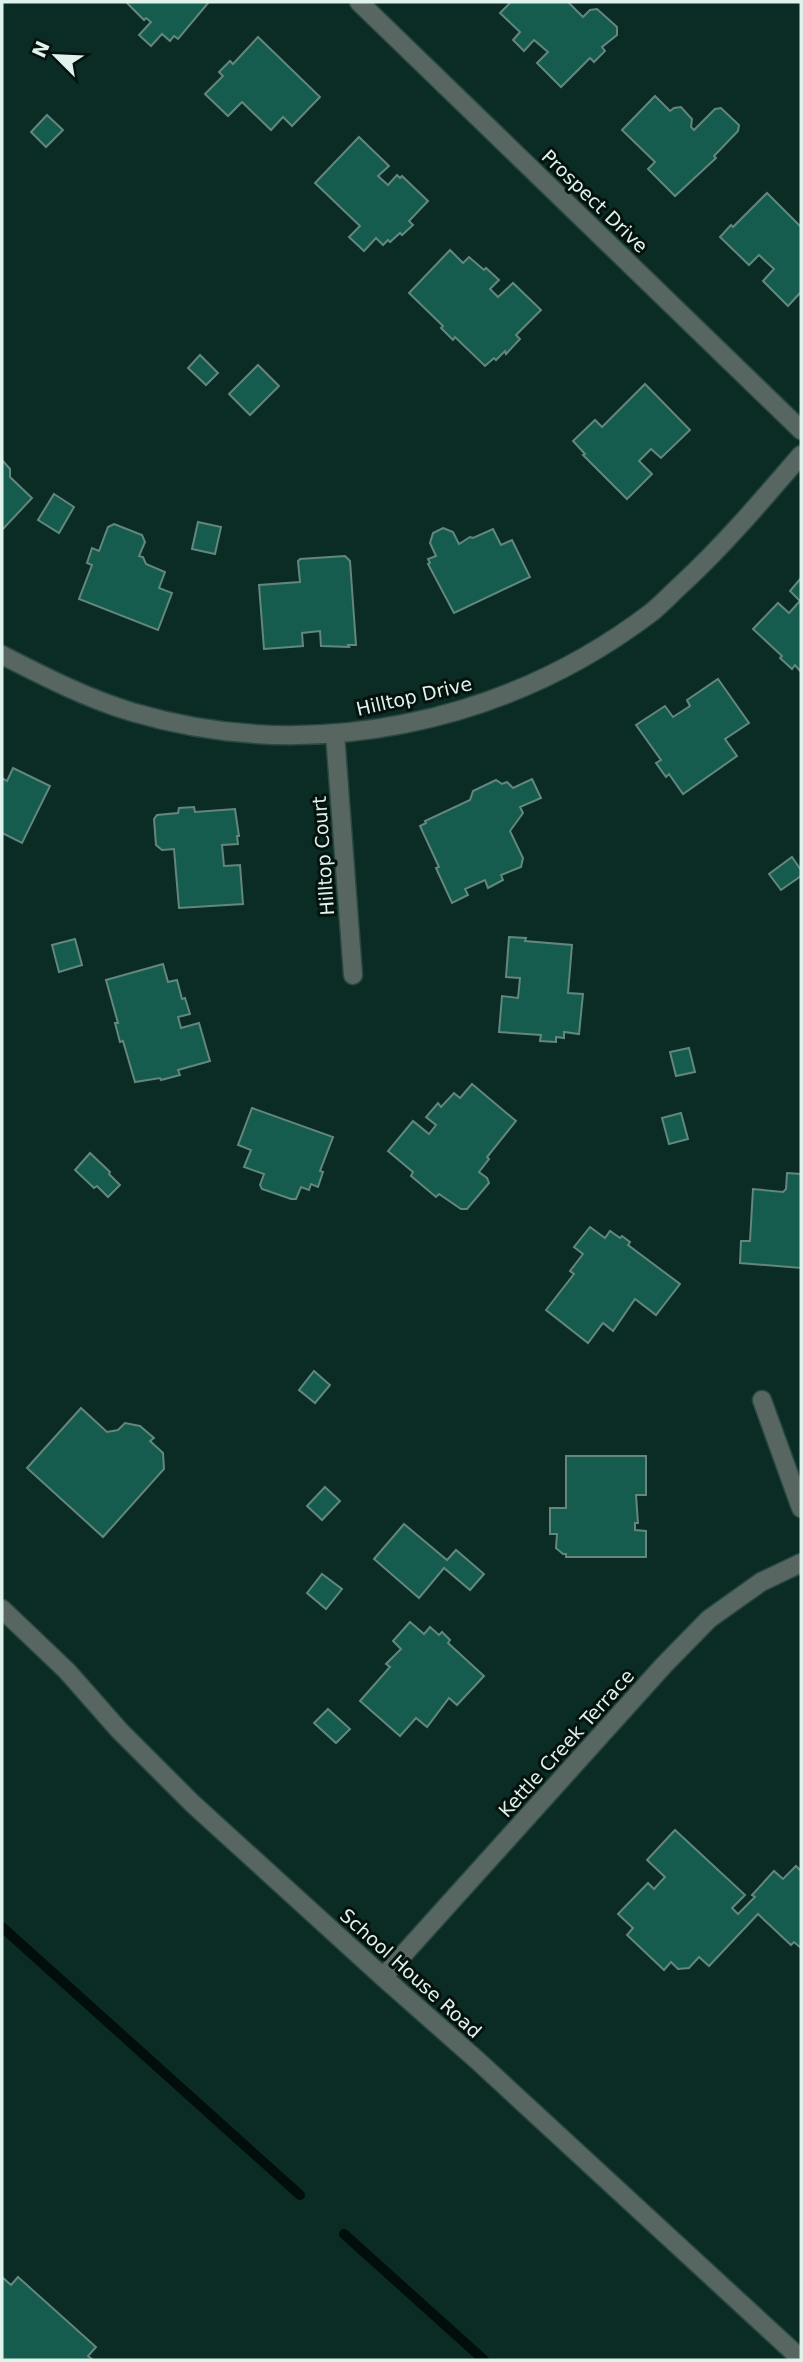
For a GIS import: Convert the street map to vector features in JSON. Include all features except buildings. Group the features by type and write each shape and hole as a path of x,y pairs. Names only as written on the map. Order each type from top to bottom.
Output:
{"street":[{"name":"Prospect Drive","path":"359,2 801,430"},
{"name":"Hilltop Drive","path":"2,655 80,694 134,712 209,729 263,734 335,734 385,728 464,709 547,678 595,651 654,610 716,552 801,455"},
{"name":"Hilltop Court","path":"335,734 353,975"},
{"path":"762,1400 801,1508"},
{"name":"Kettle Creek Terrace","path":"383,1977 664,1665 709,1619 761,1582 801,1563"},
{"name":"School House Road","path":"2,1609 68,1671 119,1730 193,1804 478,2061 801,2359"}],"waterway":[{"path":"2,1927 300,2195"},
{"path":"344,2234 484,2360"}]}
